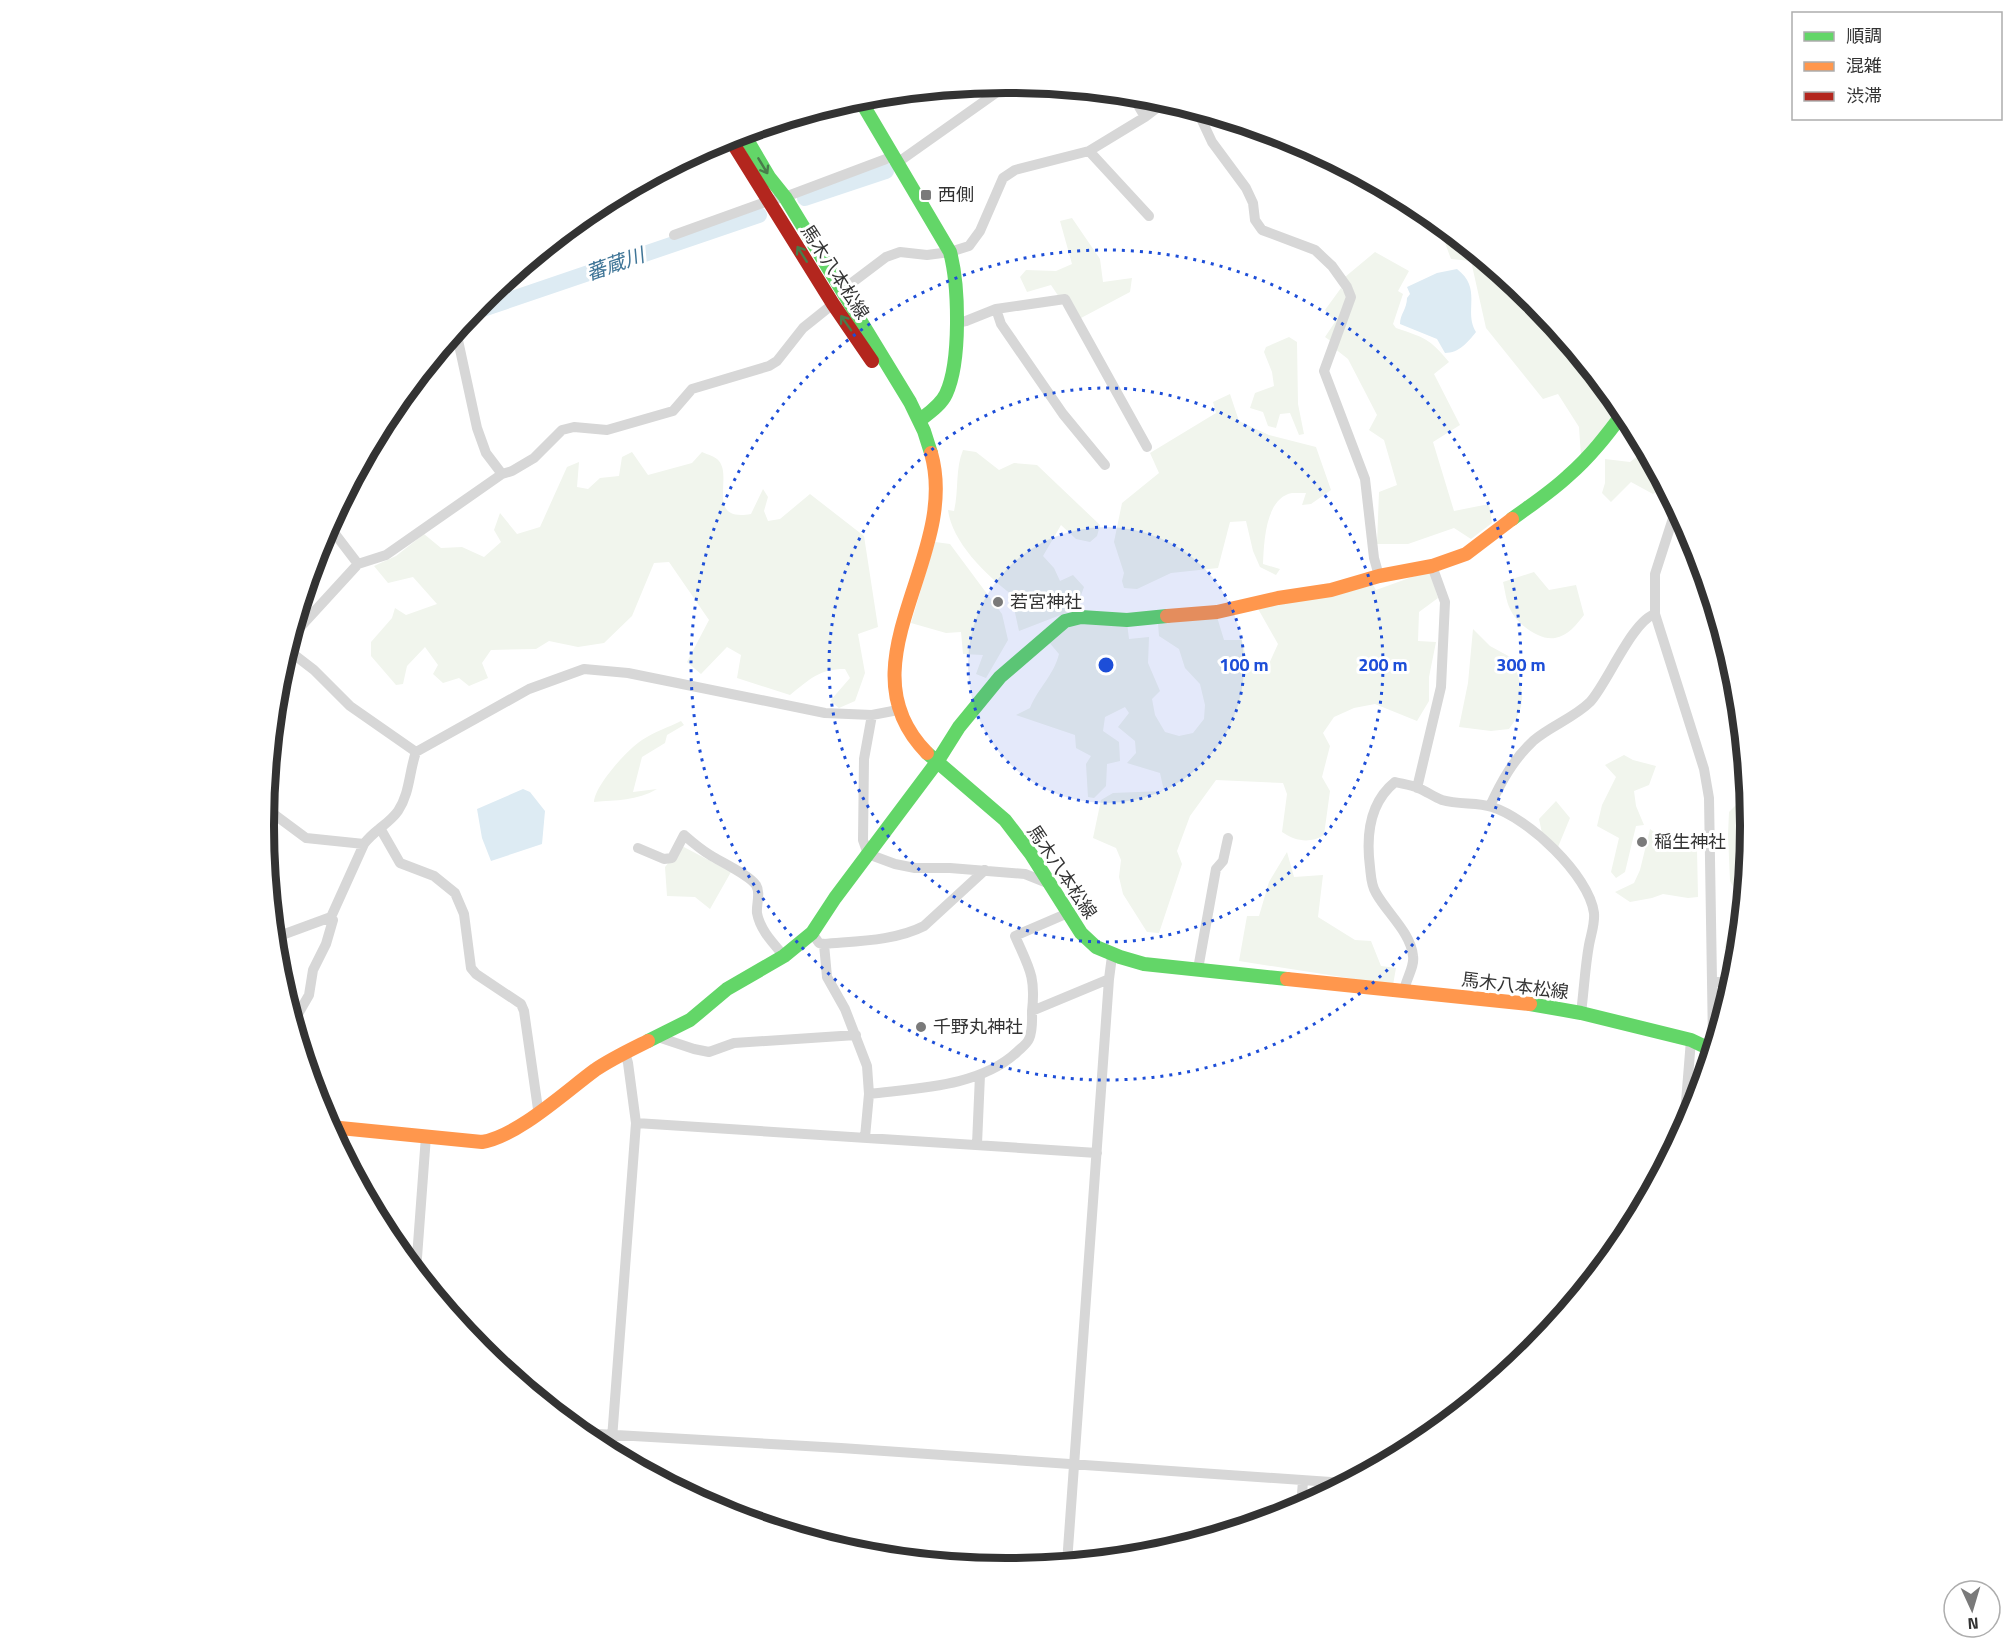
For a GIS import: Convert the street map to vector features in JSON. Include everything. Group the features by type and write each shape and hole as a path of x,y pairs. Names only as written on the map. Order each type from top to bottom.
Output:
{"street":[{"path":"674,235 768,201 896,160 994,94"},
{"path":"1138,105 1145,117"},
{"path":"864,107 951,252 955,269 956,323 951,378 940,404 920,420"},
{"path":"842,291 886,257 900,252 927,255 951,252 969,246 980,231 1003,178 1015,170 1089,151 1156,108"},
{"path":"1201,119 1212,142 1246,188 1253,203 1256,220 1262,230 1315,250 1332,266 1347,287 1351,297 1324,370 1365,479 1374,558 1379,576"},
{"name":"馬木八本松線","path":"747,141 785,197 920,420 932,451 935,505 931,535 894,654 894,683 898,710 913,739 982,799 1018,835 1084,937 1112,956 1144,964 1404,992 1510,1000 1581,1013 1691,1040 1705,1046"},
{"name":"馬木八本松線","path":"735,146 833,304 901,402 920,420"},
{"path":"1089,151 1149,216"},
{"path":"956,323 996,309 1065,299 1147,447"},
{"path":"302,625 358,564 386,555 502,474 534,458 562,430 574,427 607,430 673,411 692,389 769,366 777,361 803,328 833,304"},
{"path":"996,309 1001,324 1063,414 1105,465"},
{"path":"458,341 477,428 486,453 502,474"},
{"path":"340,1128 482,1142 495,1140 540,1113 597,1070 624,1053 690,1020 727,989 784,956 812,933 937,762 959,727 1000,677 1065,621 1081,617 1126,621 1217,612 1278,598 1331,590 1379,576 1432,566 1466,554 1566,478 1600,444 1617,421"},
{"path":"1672,520 1655,574 1655,615 1706,778 1711,822 1713,1022"},
{"path":"335,534 358,564"},
{"path":"1417,788 1441,687 1445,602 1432,566"},
{"path":"1490,806 1503,778 1514,763 1534,741 1590,702 1634,634 1650,616 1655,615"},
{"path":"295,655 314,670 350,706 416,752"},
{"path":"299,1013 309,995 313,970 326,944 332,917 364,844 370,835 397,813 406,795 416,752 529,689 584,669 628,673 825,713 872,715 898,710"},
{"path":"868,854 863,840 864,759 872,715"},
{"path":"1404,992 1413,956 1404,933 1374,891 1368,848 1369,829 1375,809 1395,782 1417,788 1443,800 1490,806 1509,813 1523,822 1558,853 1591,901 1594,924 1589,945 1581,1013"},
{"path":"274,815 306,838 364,844"},
{"path":"380,828 400,863 434,876 455,893 464,915 471,968 476,974 521,1004 524,1011 537,1110 540,1113"},
{"path":"638,848 664,859 672,858 684,835 708,854 741,873 756,886 757,912 761,924 767,936 784,956"},
{"path":"1198,969 1216,869 1223,861 1228,838"},
{"path":"868,854 895,864 915,868 985,870 1025,874 1050,884"},
{"path":"812,933 819,943 824,944 899,935 917,930 985,870"},
{"path":"869,1094 932,1086 980,1076 1005,1064 1028,1041 1033,1026 1033,976 1015,936 1068,913"},
{"path":"283,935 332,917"},
{"path":"824,944 827,977 845,1009 867,1066 869,1094 865,1137"},
{"path":"1068,1555 1112,956"},
{"path":"1032,1011 1109,979"},
{"path":"1713,982 1722,982"},
{"path":"659,1035 672,1042 709,1052 734,1043 856,1035"},
{"path":"1686,1100 1691,1040"},
{"path":"612,1442 636,1123 628,1063 624,1053"},
{"path":"977,1144 980,1076"},
{"path":"636,1123 1097,1153"},
{"path":"417,1258 426,1136"},
{"path":"599,1434 841,1448 1330,1483"},
{"path":"1302,1495 1303,1480"}],"shaded area":[{"path":"1072,218 1100,259 1103,282 1132,278 1130,292 1081,318 1059,297 1051,285 1027,292 1020,277 1026,270 1056,271 1072,264 1060,221"},
{"path":"1443,237 1490,275 1525,308 1558,343 1614,416 1581,456 1579,427 1558,394 1543,399 1486,328 1471,261 1451,259"},
{"path":"1375,252 1409,271 1398,291 1403,294 1393,324 1396,328 1426,340 1449,362 1434,374 1460,425 1433,442 1454,511 1489,504 1492,523 1471,539 1454,528 1408,544 1377,544 1379,492 1397,485 1384,440 1369,430 1377,415 1348,359 1334,348 1354,297 1345,277"},
{"path":"1457,269 1469,284 1471,316 1476,332 1459,349 1445,353 1437,339 1400,324 1400,320 1410,294 1407,287 1437,273"},
{"path":"1341,288 1349,298 1332,342 1325,337 1335,322 1325,310"},
{"path":"1289,337 1297,342 1298,404 1304,434 1299,435 1290,413 1280,414 1276,428 1268,426 1263,412 1250,408 1255,393 1274,386 1272,372 1264,352 1266,347"},
{"path":"1230,394 1239,421 1269,435 1316,447 1331,490 1311,504 1302,505 1306,493 1292,493 1276,503 1265,534 1263,564 1280,569 1276,575 1260,567 1253,551 1246,521 1230,522 1218,568 1171,573 1137,589 1124,588 1122,581 1124,573 1114,542 1122,503 1159,473 1150,453 1216,413 1213,402"},
{"path":"963,450 976,452 999,470 1014,463 1037,465 1100,525 1097,536 1090,542 1076,539 1061,525 1043,556 1054,568 1060,581 1073,575 1084,587 1076,609 1019,631 1011,594 981,568 963,546 951,522 948,510 954,511"},
{"path":"632,452 648,475 692,463 702,452 717,459 723,468 724,505 729,511 737,515 751,514 763,489 768,497 764,511 768,521 780,519 810,494 864,536 878,627 858,634 865,673 855,701 839,708 830,701 850,678 845,669 821,673 790,695 737,678 741,655 727,647 701,674 687,662 709,620 669,562 654,563 632,616 604,643 578,647 549,641 536,649 491,650 482,663 488,678 469,686 459,678 443,683 433,674 438,665 425,647 407,666 403,684 396,685 371,656 371,642 392,618 395,608 406,615 437,604 413,577 388,583 374,566 396,556 424,534 441,548 462,547 484,557 501,542 494,530 500,513 517,534 540,527 567,467 579,462 577,487 588,489 600,478 619,476 622,457"},
{"path":"1639,455 1658,491 1653,494 1631,482 1611,502 1602,493 1605,483 1605,459 1630,462"},
{"path":"935,542 950,544 1002,614 1008,640 986,678 976,674 983,655 963,654 961,632 946,633 911,623"},
{"path":"1430,572 1438,598 1419,612 1418,641 1436,642 1429,677 1429,701 1417,721 1375,704 1354,708 1334,717 1323,733 1330,746 1322,777 1330,791 1324,835 1313,840 1292,838 1282,832 1287,794 1283,783 1216,780 1190,816 1177,851 1182,864 1159,933 1147,932 1123,894 1119,877 1121,860 1116,848 1093,838 1101,800 1113,793 1164,791 1160,773 1127,763 1136,753 1135,741 1118,727 1129,713 1125,707 1105,717 1103,731 1119,742 1120,761 1107,764 1106,786 1094,798 1088,797 1086,764 1091,756 1076,748 1075,735 1016,715 1030,708 1057,662 1059,654 1048,641 1066,625 1083,621 1127,623 1129,639 1149,637 1148,663 1160,691 1152,699 1155,715 1165,732 1179,736 1193,733 1204,719 1205,705 1200,684 1185,668 1179,649 1159,636 1158,623 1217,617 1224,640 1242,640 1248,666 1268,666 1278,644 1257,607 1372,583 1376,590"},
{"path":"1534,572 1549,590 1576,585 1584,615 1572,629 1560,637 1549,638 1535,634 1517,620 1509,606 1503,582"},
{"path":"1473,629 1490,646 1512,658 1521,687 1522,703 1509,729 1491,731 1459,727 1468,683"},
{"path":"681,721 684,725 667,735 665,743 642,757 633,792 657,789 634,798 594,802 606,777 629,751 647,737"},
{"path":"1624,755 1633,760 1656,766 1649,785 1634,791 1636,806 1644,825 1636,826 1625,872 1616,878 1611,872 1619,838 1597,826 1602,805 1616,777 1605,765"},
{"path":"523,789 530,792 545,811 542,844 491,861 482,838 477,809"},
{"path":"1556,801 1570,818 1558,847 1542,833 1539,819"},
{"path":"1739,802 1736,892 1730,881 1729,812"},
{"path":"1650,829 1669,843 1697,849 1698,897 1688,898 1663,894 1630,902 1615,892 1634,883 1640,870"},
{"path":"682,846 731,872 710,909 695,897 667,896 665,867"},
{"path":"1287,852 1294,877 1323,875 1318,917 1355,940 1371,941 1381,966 1396,968 1393,985 1239,961 1247,916 1259,916 1269,882"},
{"path":"1733,920 1728,948 1724,948"}],"waterway":[{"name":"蕃蔵川","path":"805,198 886,171"},
{"name":"蕃蔵川","path":"491,306 759,215"}],"traffic: fast":[{"path":"864,107 950,252 953,267 957,324 951,380 941,402 920,420"},
{"path":"748,141 769,177 785,197 910,402 924,431 931,453"},
{"path":"1512,519 1576,469 1617,421"},
{"path":"648,1041 690,1020 727,989 784,956 812,933 835,898 937,762 959,727 1000,677 1065,621 1081,617 1127,620 1167,616"},
{"path":"927,753 1005,820 1031,854 1081,933 1096,947 1144,964 1287,979"},
{"path":"1530,1004 1581,1013 1691,1040 1705,1047"}],"traffic: slow":[{"path":"927,753 903,719 895,683 898,646 931,531 936,492 931,453"},
{"path":"1167,616 1217,612 1278,598 1331,590 1379,576 1432,566 1466,554 1512,519"},
{"path":"1287,979 1530,1004"},
{"path":"340,1128 482,1142 496,1138 526,1122 595,1070 648,1041"}],"traffic: jam":[{"path":"735,146 833,304 872,361"}],"place":[{"name":"西側","path":"926,195"},
{"name":"若宮神社","path":"998,602"},
{"name":"稲生神社","path":"1642,842"},
{"name":"千野丸神社","path":"921,1027"}]}
